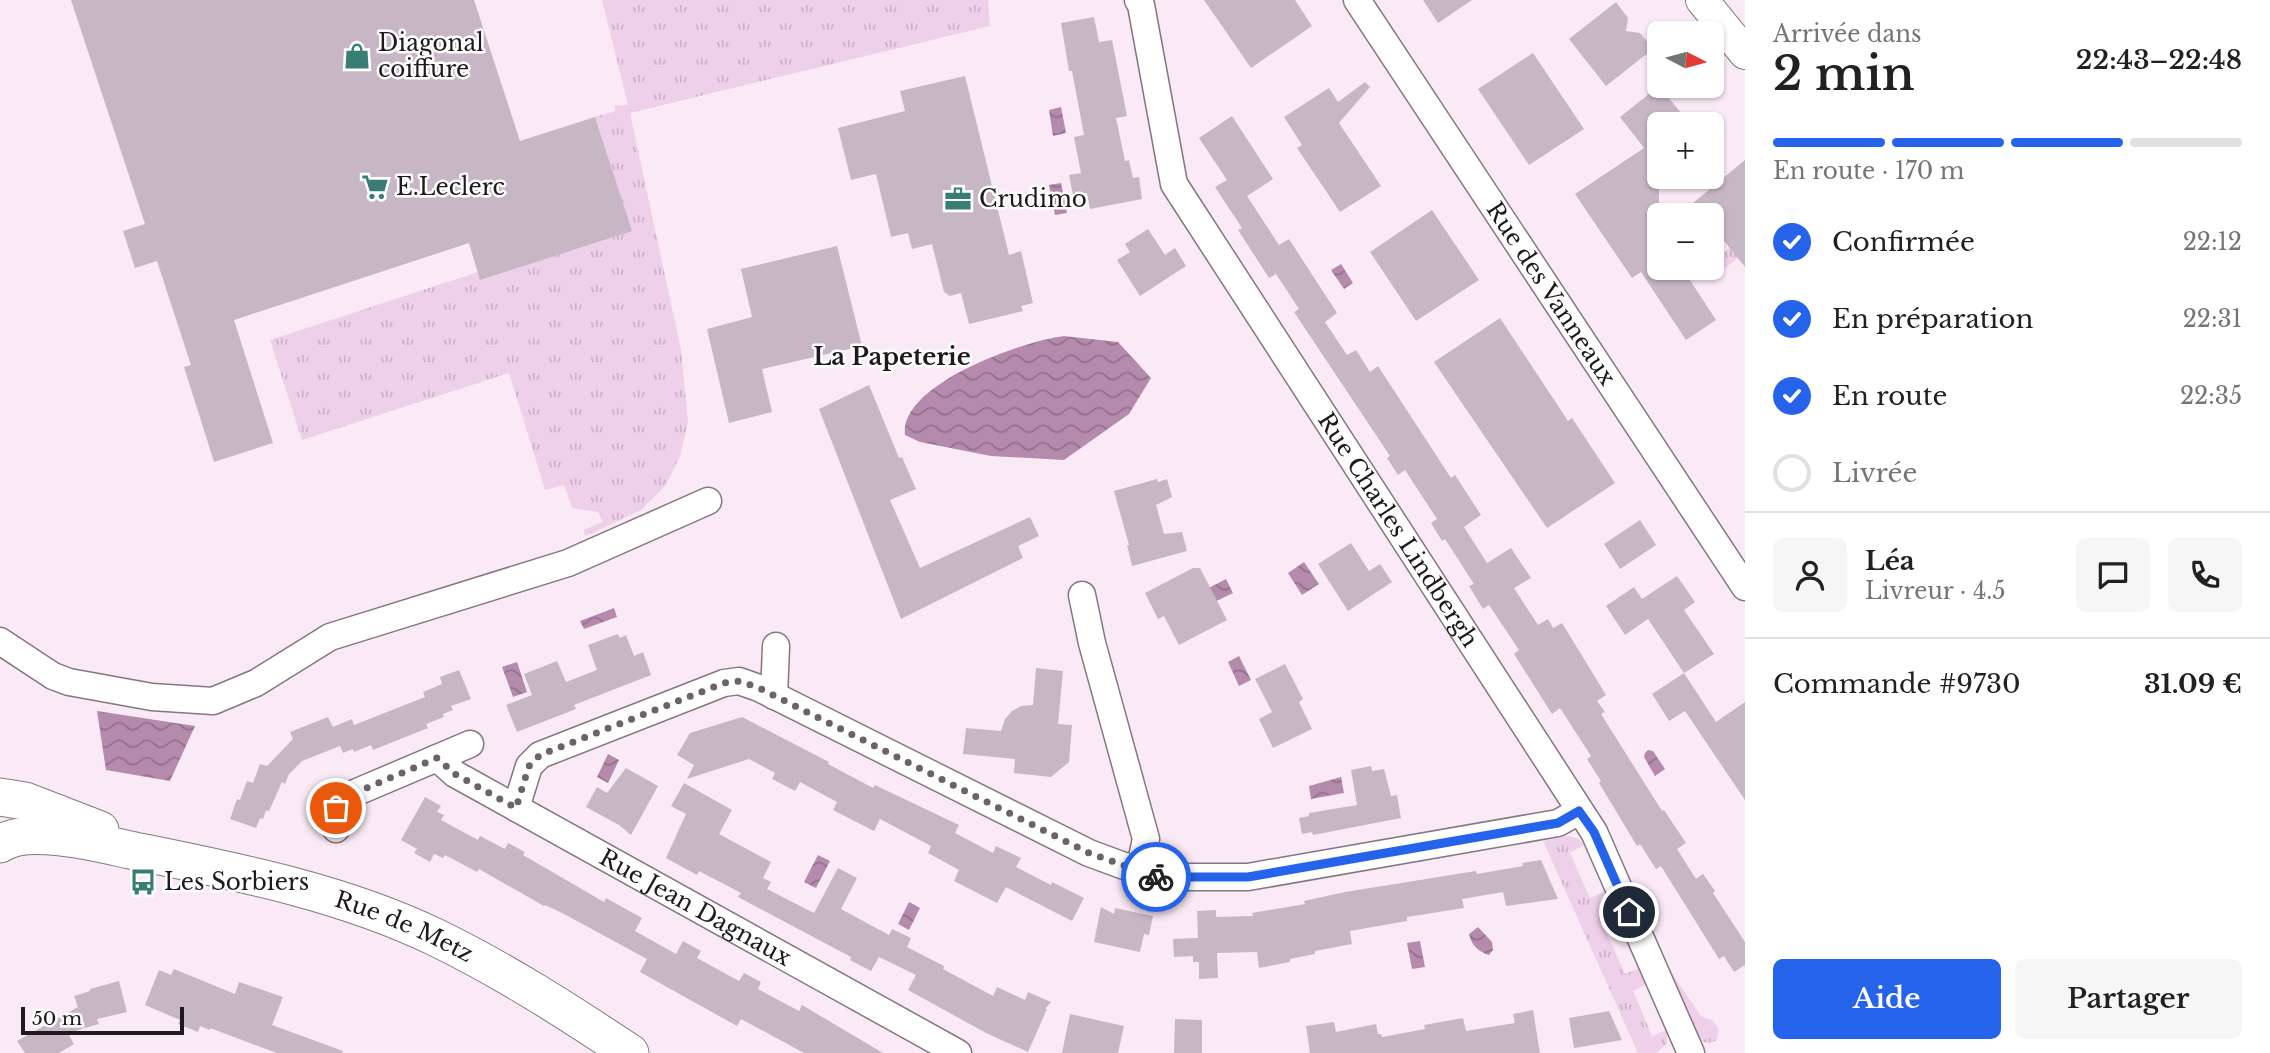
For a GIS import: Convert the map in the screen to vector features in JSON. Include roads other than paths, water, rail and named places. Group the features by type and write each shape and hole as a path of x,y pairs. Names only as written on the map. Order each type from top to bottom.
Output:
{"main road":[{"name":"Rue de Metz","path":"0,797 26,801 71,817 155,855"},
{"name":"Rue de Metz","path":"0,844 5,840 37,836 76,839 305,890 373,912 432,936 549,999 630,1053"}],"street":[{"name":"Rue Charles Lindbergh","path":"1138,0 1174,184 1594,832 1691,1053"},
{"name":"Rue des Vanneaux","path":"1357,0 1745,587"},
{"path":"1702,0 1745,53"},
{"path":"0,641 53,676 69,682 152,697 213,701 256,683 330,637 568,563 708,500"},
{"path":"1082,595 1092,643 1146,839 1139,871"},
{"path":"774,696 776,646"},
{"path":"516,808 529,766 540,755 724,683 739,681 1089,853 1154,877 1248,877 1558,823 1579,811"},
{"path":"336,829 336,808 350,795 470,744"},
{"name":"Rue Jean Dagnaux","path":"437,758 455,774 958,1053"}],"water":[{"path":"1061,107 1066,133 1053,136 1049,110"},
{"path":"1061,183 1067,213 1055,215 1049,185"},
{"path":"1341,264 1353,283 1344,289 1331,270"},
{"path":"1064,336 1118,342 1151,378 1129,414 1064,460 991,456 920,442 905,435 908,416 922,399 942,383 994,356 1021,346"},
{"path":"1304,562 1319,584 1302,595 1288,573"},
{"path":"1226,579 1233,593 1204,607 1197,594"},
{"path":"614,608 617,617 584,629 580,621"},
{"path":"1239,656 1251,680 1239,686 1228,662"},
{"path":"517,662 527,692 513,697 502,667"},
{"path":"97,711 195,726 170,781 106,770"},
{"path":"1648,750 1653,751 1665,769 1655,776 1644,757"},
{"path":"608,754 619,760 608,783 597,777"},
{"path":"1341,777 1344,793 1311,799 1309,786"},
{"path":"818,855 830,861 816,888 804,882"},
{"path":"909,902 920,908 909,930 898,924"},
{"path":"1478,927 1492,942 1493,950 1489,955 1478,950 1470,938 1469,934"},
{"path":"1420,941 1425,967 1412,969 1407,943"}],"place":[{"name":"Diagonal coiffure","path":"357,56"},
{"name":"E.Leclerc","path":"375,187"},
{"name":"Crudimo","path":"958,199"},
{"name":"Les Sorbiers","path":"143,882"}],"district":[{"name":"La Papeterie","path":"892,357"}]}
